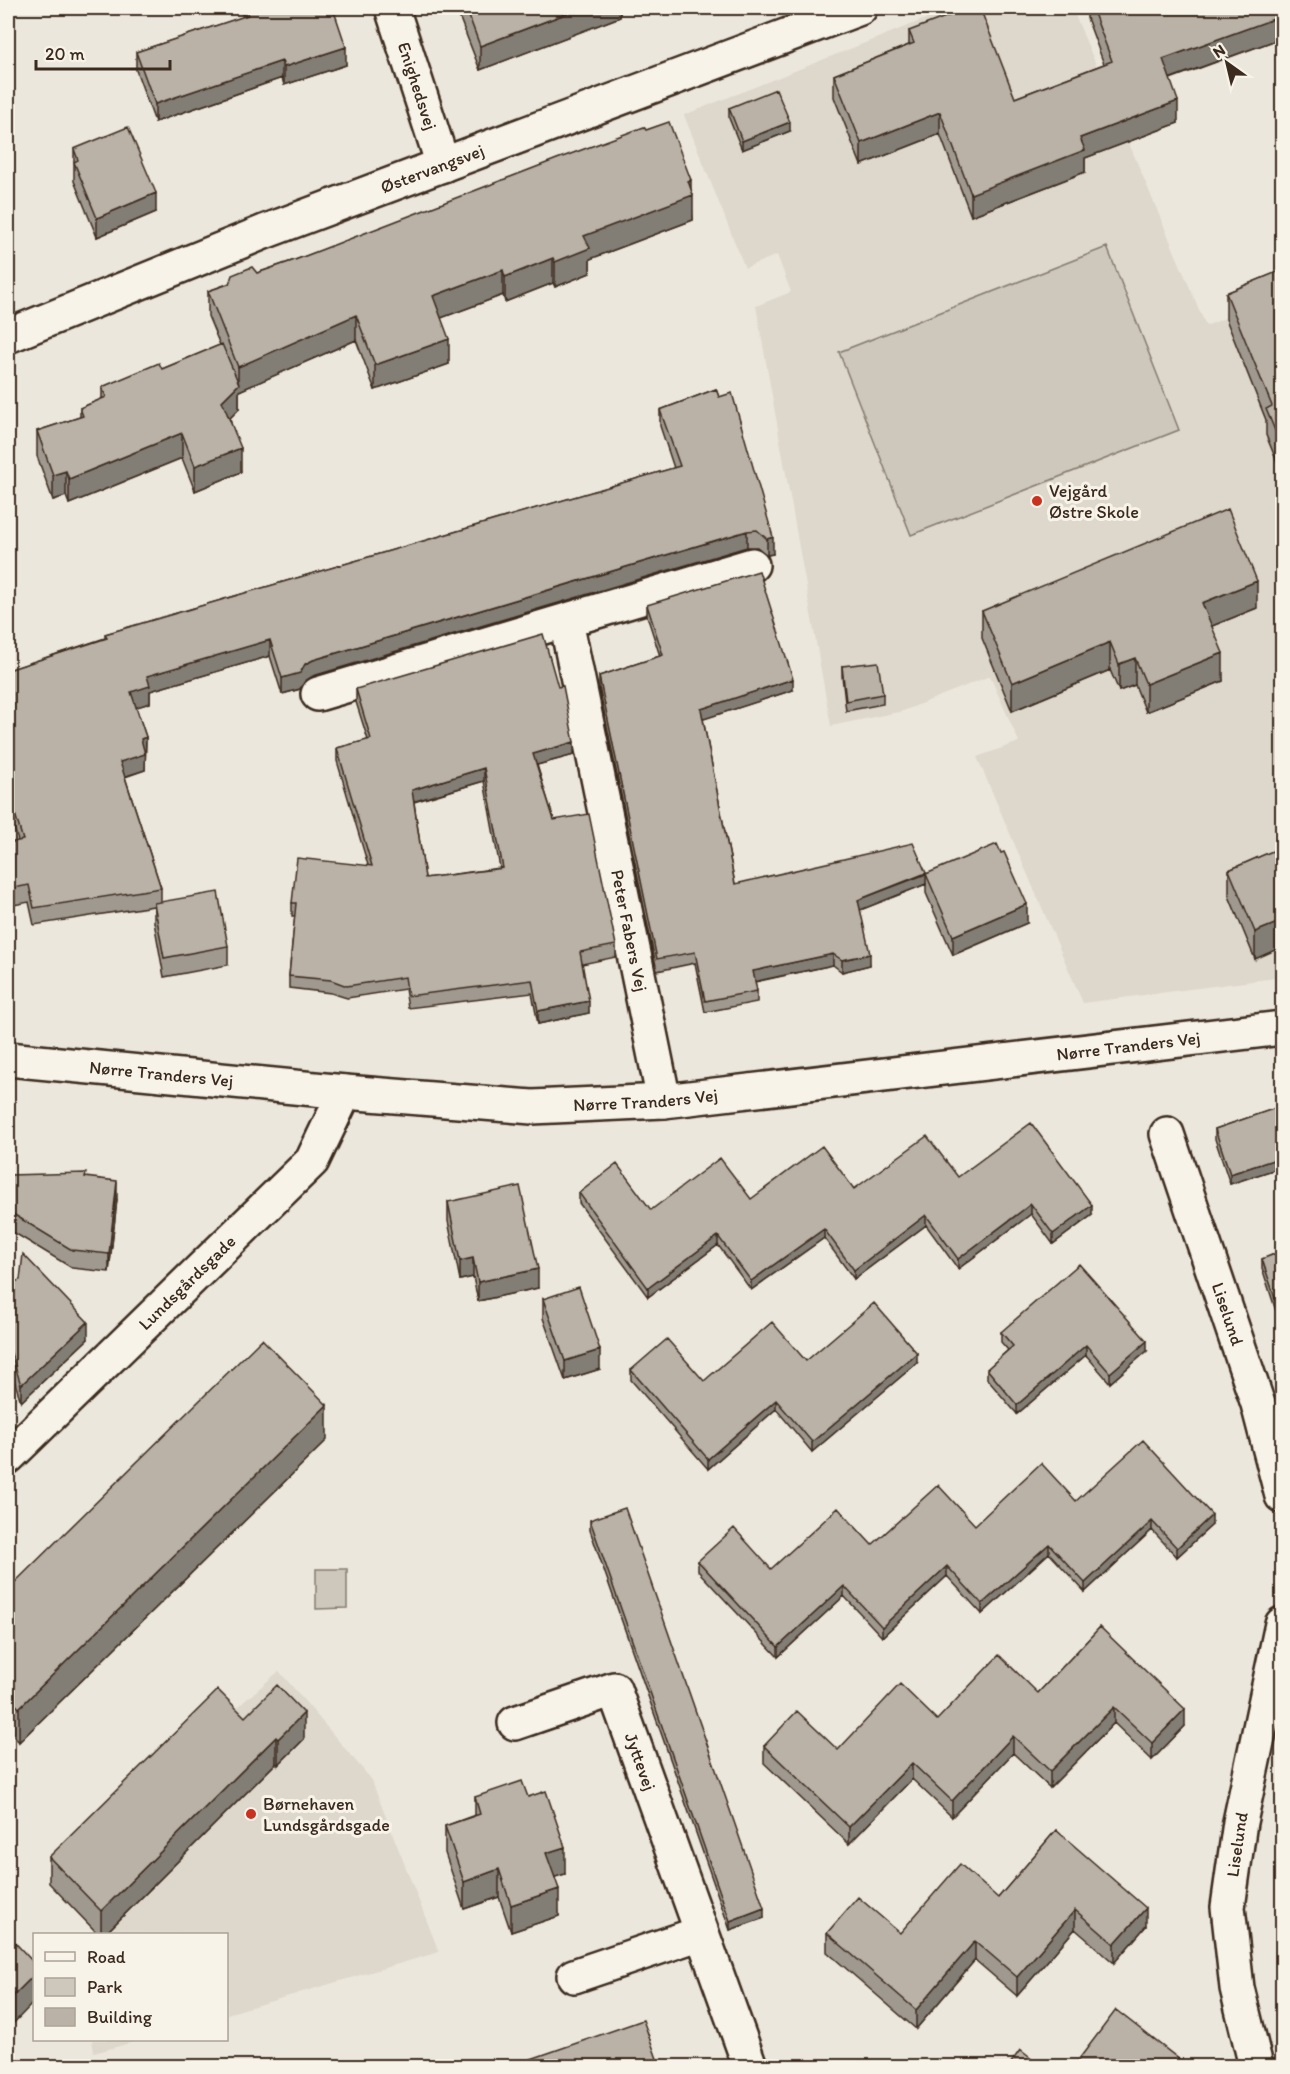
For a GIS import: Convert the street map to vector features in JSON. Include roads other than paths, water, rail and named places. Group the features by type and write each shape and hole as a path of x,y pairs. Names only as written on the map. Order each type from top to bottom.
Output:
{"street":[{"name":"Enighedsvej","path":"392,8 443,165"},
{"name":"Østervangsvej","path":"8,336 264,232 860,8"},
{"path":"318,694 752,565"},
{"name":"Peter Fabers Vej","path":"566,621 664,1101"},
{"name":"Nørre Tranders Vej","path":"8,1059 345,1092 532,1107 664,1101 1282,1028"},
{"name":"Lundsgårdsgade","path":"8,1457 312,1161 345,1092"},
{"name":"Liselund","path":"1167,1134 1258,1404 1282,1496"},
{"name":"Liselund","path":"1256,2067 1237,1988 1228,1907 1240,1822 1282,1624"},
{"name":"Jyttevej","path":"515,1723 614,1689 750,2067"},
{"path":"574,1976 701,1933"}],"place":[{"name":"Vejgård Østre Skole","path":"1037,501"},
{"name":"Børnehaven Lundsgårdsgade","path":"251,1814"}]}
